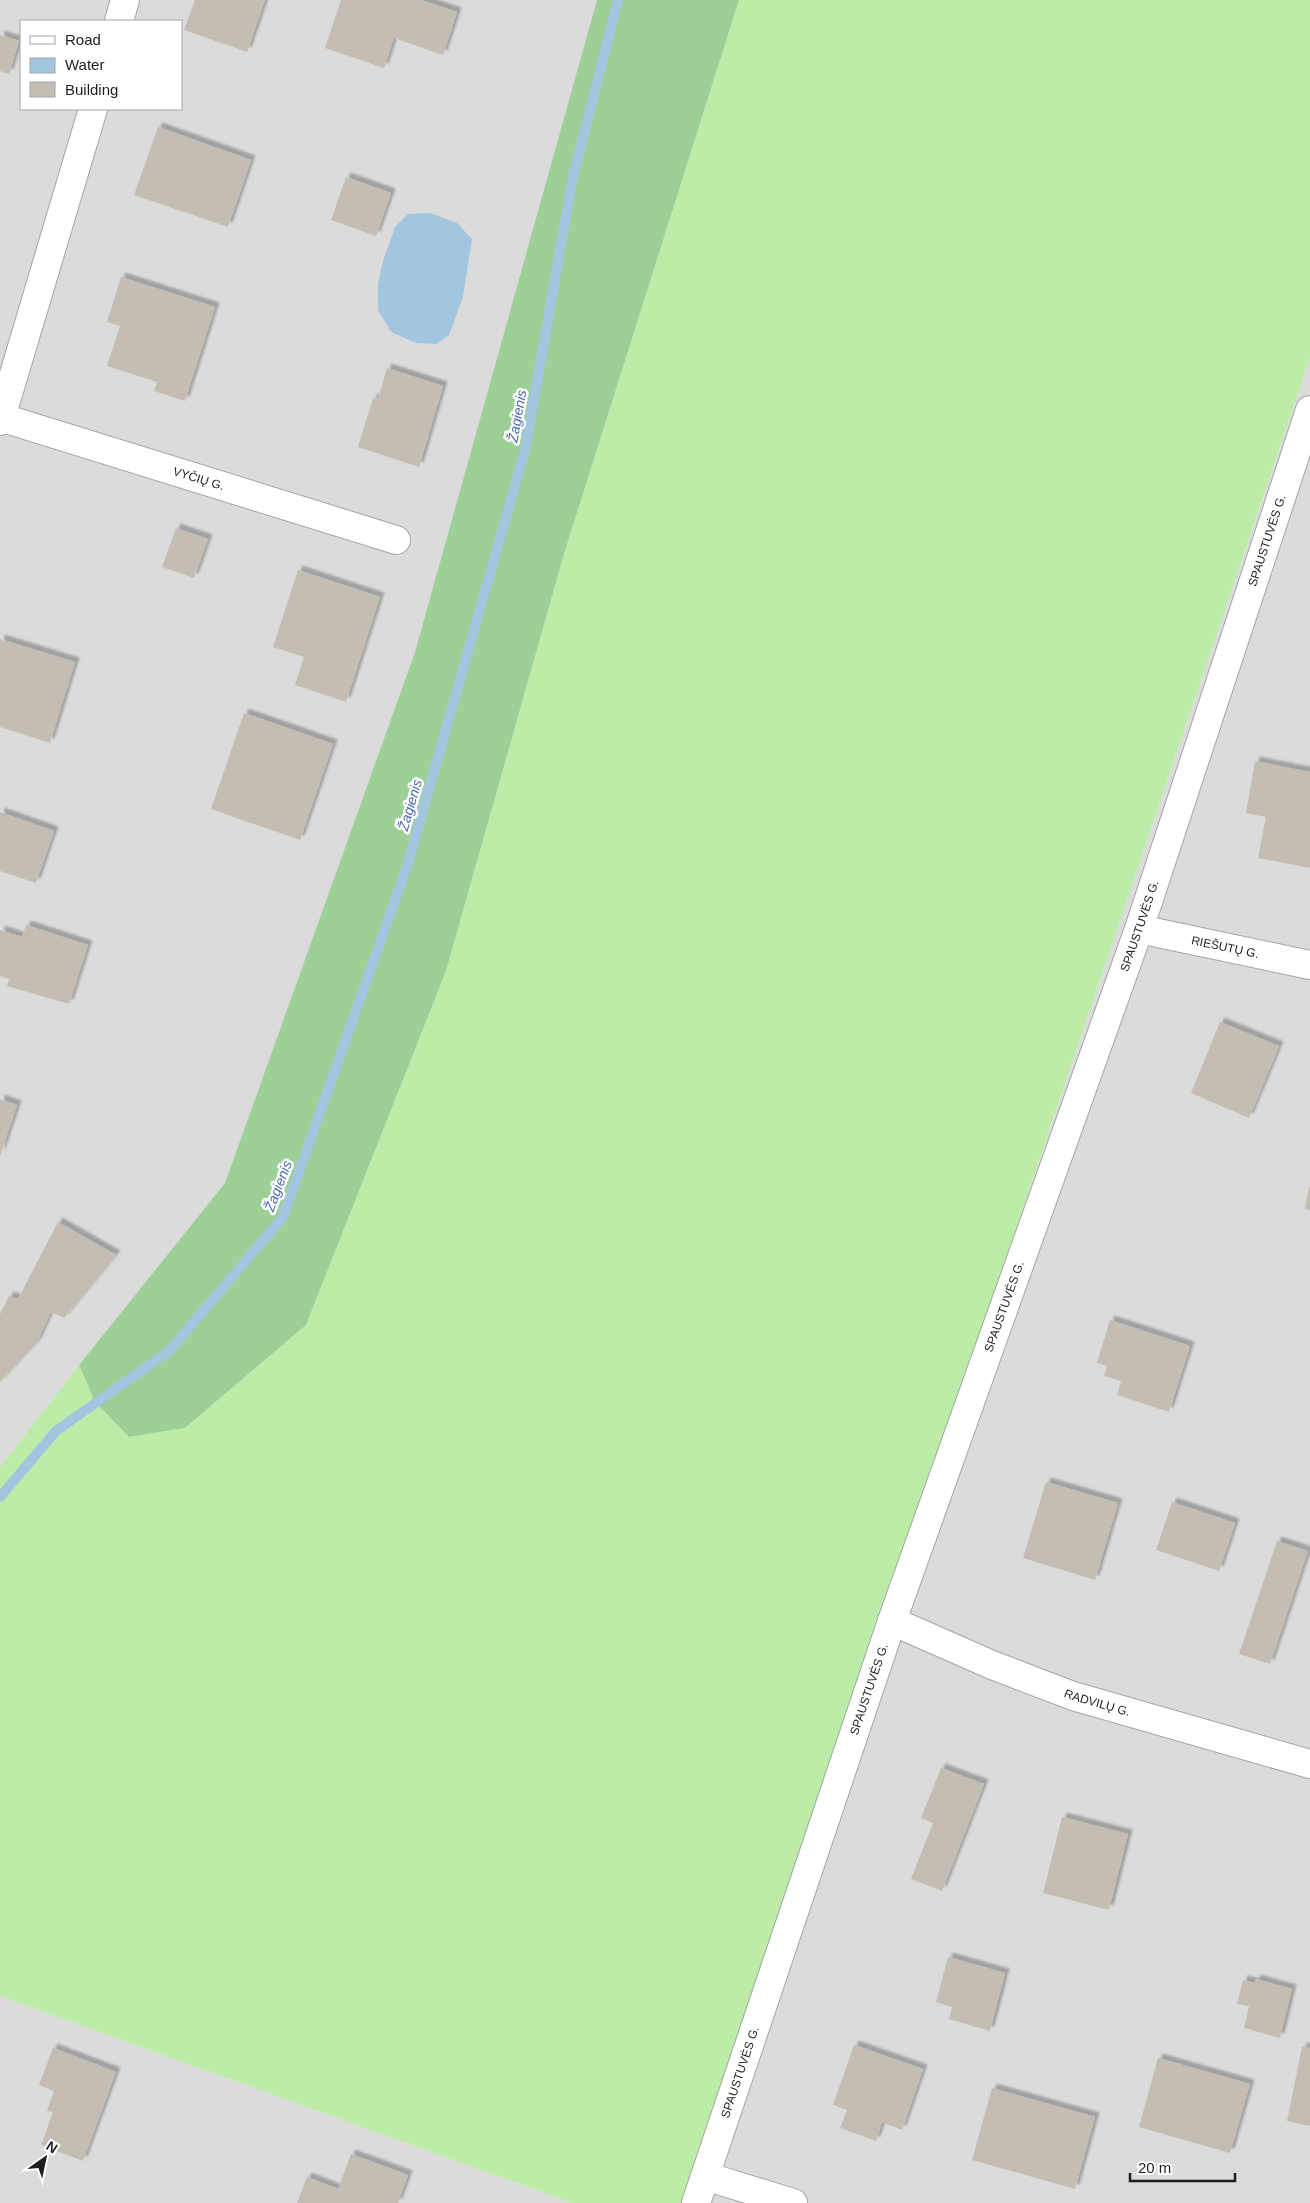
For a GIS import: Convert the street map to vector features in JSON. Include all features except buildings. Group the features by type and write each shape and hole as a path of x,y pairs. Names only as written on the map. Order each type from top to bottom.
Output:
{"street":[{"path":"119,20 126,0"},
{"path":"0,419 93,110"},
{"name":"SPAUSTUVĖS G.","path":"696,2203 892,1620 1140,928 1310,410"},
{"name":"VYČIŲ G.","path":"0,419 396,540"},
{"name":"RIEŠUTŲ G.","path":"1140,928 1310,965"},
{"name":"RADVILŲ G.","path":"892,1620 992,1665 1073,1696 1310,1764"},
{"path":"705,2176 793,2203"}],"shaded area":[{"path":"0,0 598,0 415,652 225,1183 0,1467"},
{"path":"1310,358 1310,2203 711,2203 714,2194 695,2180"},
{"path":"0,1996 572,2203 0,2203"}],"green space":[{"path":"597,0 739,0 564,554 446,971 306,1325 185,1428 129,1437 95,1402 79,1365 225,1183 415,652"},
{"path":"739,0 1310,0 1310,358 687,2203 572,2203 0,1996 0,1467 79,1365 95,1402 129,1437 185,1428 306,1325 446,971 564,554"}],"water":[{"path":"430,213 457,223 472,239 463,297 449,335 436,344 416,343 391,332 378,310 378,284 383,261 395,227 408,214"}],"waterway":[{"name":"Žagienis","path":"0,1497 56,1431 169,1351 283,1217 408,863 525,450 573,176 618,0"}]}
